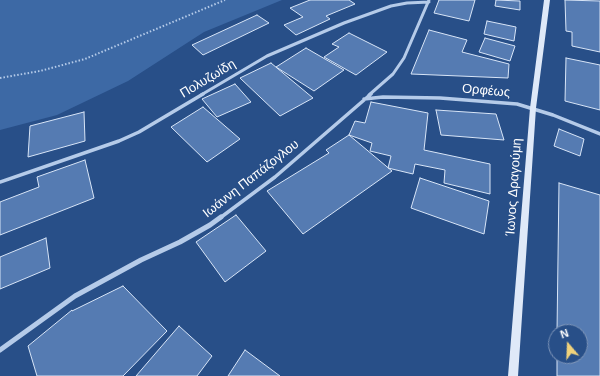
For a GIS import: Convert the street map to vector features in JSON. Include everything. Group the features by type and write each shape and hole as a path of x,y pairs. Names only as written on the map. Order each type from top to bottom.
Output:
{"street":[{"name":"Ίωνος Δραγούμη","path":"513,376 533,108 547,0"},
{"name":"Ιωάννη Παπάζογλου","path":"0,350 75,296 210,226 275,177 386,80 400,64 429,1"},
{"name":"Πολυζωίδη","path":"0,182 139,132 268,56 337,26 391,6 429,1"},
{"name":"Ορφέως","path":"364,99 383,97 440,98 517,104 533,108 600,134"}],"path":[{"path":"0,78 85,59 225,0"}],"shaded area":[{"path":"0,0 282,0 204,32 128,81 57,115 0,130"}],"building":[{"path":"310,0 349,0 355,4 326,16 330,19 296,35 284,25 303,17 290,8"},
{"path":"439,0 475,0 469,21 434,13"},
{"path":"496,0 520,1 520,10 495,6"},
{"path":"565,0 600,1 600,52 572,46 572,32 566,31"},
{"path":"257,15 269,23 203,55 192,45"},
{"path":"487,21 516,27 514,41 484,34"},
{"path":"429,30 467,40 462,52 509,64 508,78 411,74"},
{"path":"349,33 387,52 356,75 324,57 339,47 332,44"},
{"path":"485,38 515,46 510,61 479,52"},
{"path":"306,48 344,70 314,91 276,67"},
{"path":"566,58 600,65 600,110 565,101"},
{"path":"271,63 313,98 280,116 240,78"},
{"path":"235,84 251,102 217,117 202,99"},
{"path":"371,102 428,113 424,150 490,164 490,194 444,183 445,170 415,164 413,174 388,168 391,156 370,151 372,143 349,135 355,121 365,123"},
{"path":"203,107 240,139 207,162 171,127"},
{"path":"436,110 496,114 504,140 441,135"},
{"path":"84,112 85,141 28,157 30,126"},
{"path":"559,129 584,139 580,156 554,146"},
{"path":"349,135 392,171 303,234 267,191 329,153 326,150"},
{"path":"85,160 94,198 0,235 0,202 39,187 37,177"},
{"path":"420,178 489,201 484,234 411,208"},
{"path":"559,183 600,195 600,376 557,376 557,364 588,364 588,324 557,324"},
{"path":"236,215 266,251 225,282 196,242"},
{"path":"46,238 50,268 0,289 0,257"},
{"path":"123,286 167,331 123,376 37,376 28,346 72,310"},
{"path":"179,326 212,356 197,376 136,376"},
{"path":"245,350 280,376 228,376"}]}
